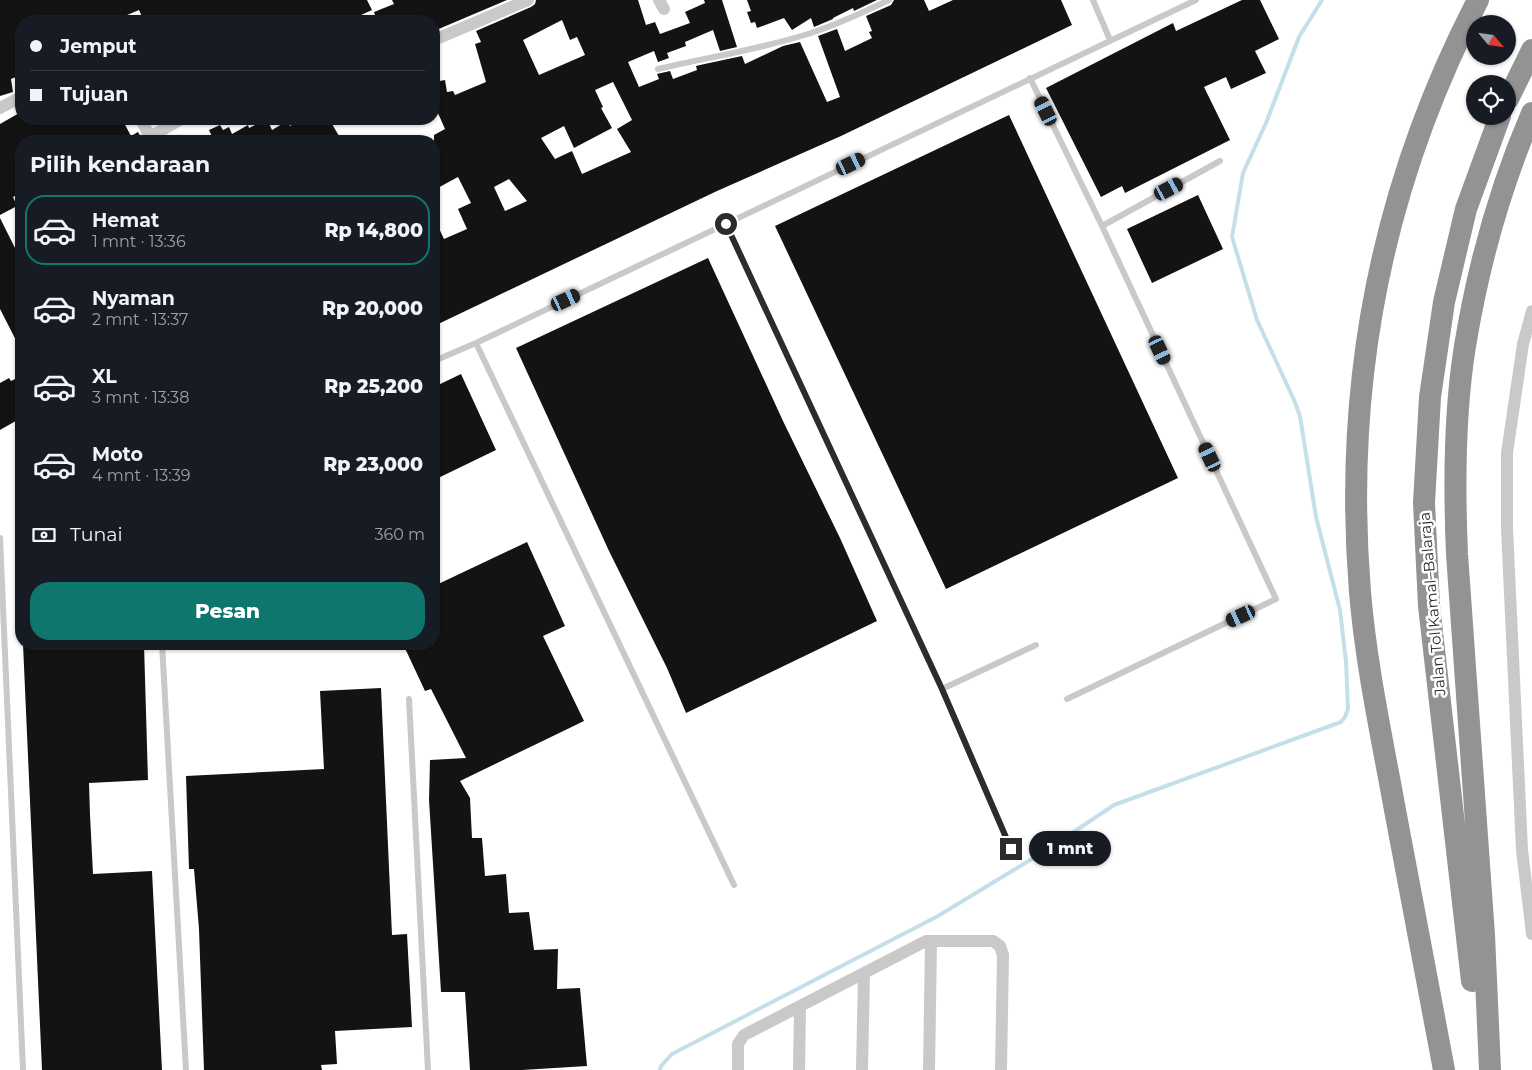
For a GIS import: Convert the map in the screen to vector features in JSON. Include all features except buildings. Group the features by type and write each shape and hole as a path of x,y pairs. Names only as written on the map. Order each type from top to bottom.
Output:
{"highway":[{"path":"1444,1070 1373,695 1360,593 1356,513 1357,460 1359,409 1367,346 1387,238 1403,180 1421,127 1441,77 1478,0"},
{"path":"1516,83 1532,50"},
{"path":"1490,1070 1484,935 1457,554 1457,440 1462,370 1473,303 1499,203 1532,114"},
{"name":"Jalan Tol Kamal–Balaraja","path":"1482,1070 1429,606 1424,503 1430,397 1444,302 1466,209 1497,125"}],"street":[{"path":"440,37 528,0"},
{"path":"0,108 15,100"},
{"path":"157,135 172,125"},
{"path":"1532,311 1523,344 1507,454 1507,529 1522,850 1532,934"},
{"path":"738,1070 738,1044 744,1035 926,941 931,941 992,942 1000,946 1003,955 1001,1070"},
{"path":"929,1070 931,941"},
{"path":"862,1070 864,973"},
{"path":"799,1070 800,1006"}],"lane":[{"path":"658,69 810,33 889,0"},
{"path":"1093,0 1110,40"},
{"path":"440,358 1196,0"},
{"path":"1030,78 1102,226 1276,599 1067,699"},
{"path":"1102,226 1220,161"},
{"path":"726,224 942,689 1011,849"},
{"path":"476,343 734,885"},
{"path":"0,538 23,1070"},
{"path":"942,689 1036,645"},
{"path":"162,650 186,1070"},
{"path":"409,699 428,1070"}],"waterway":[{"path":"660,1070 661,1066 672,1054 938,916 1045,851 1114,805 1341,722 1345,717 1348,709 1346,662 1340,610 1316,517 1300,416 1257,320 1232,237 1243,173 1266,123 1299,37 1322,0"}],"route":[{"path":"726,224 942,689 1011,849"}]}
